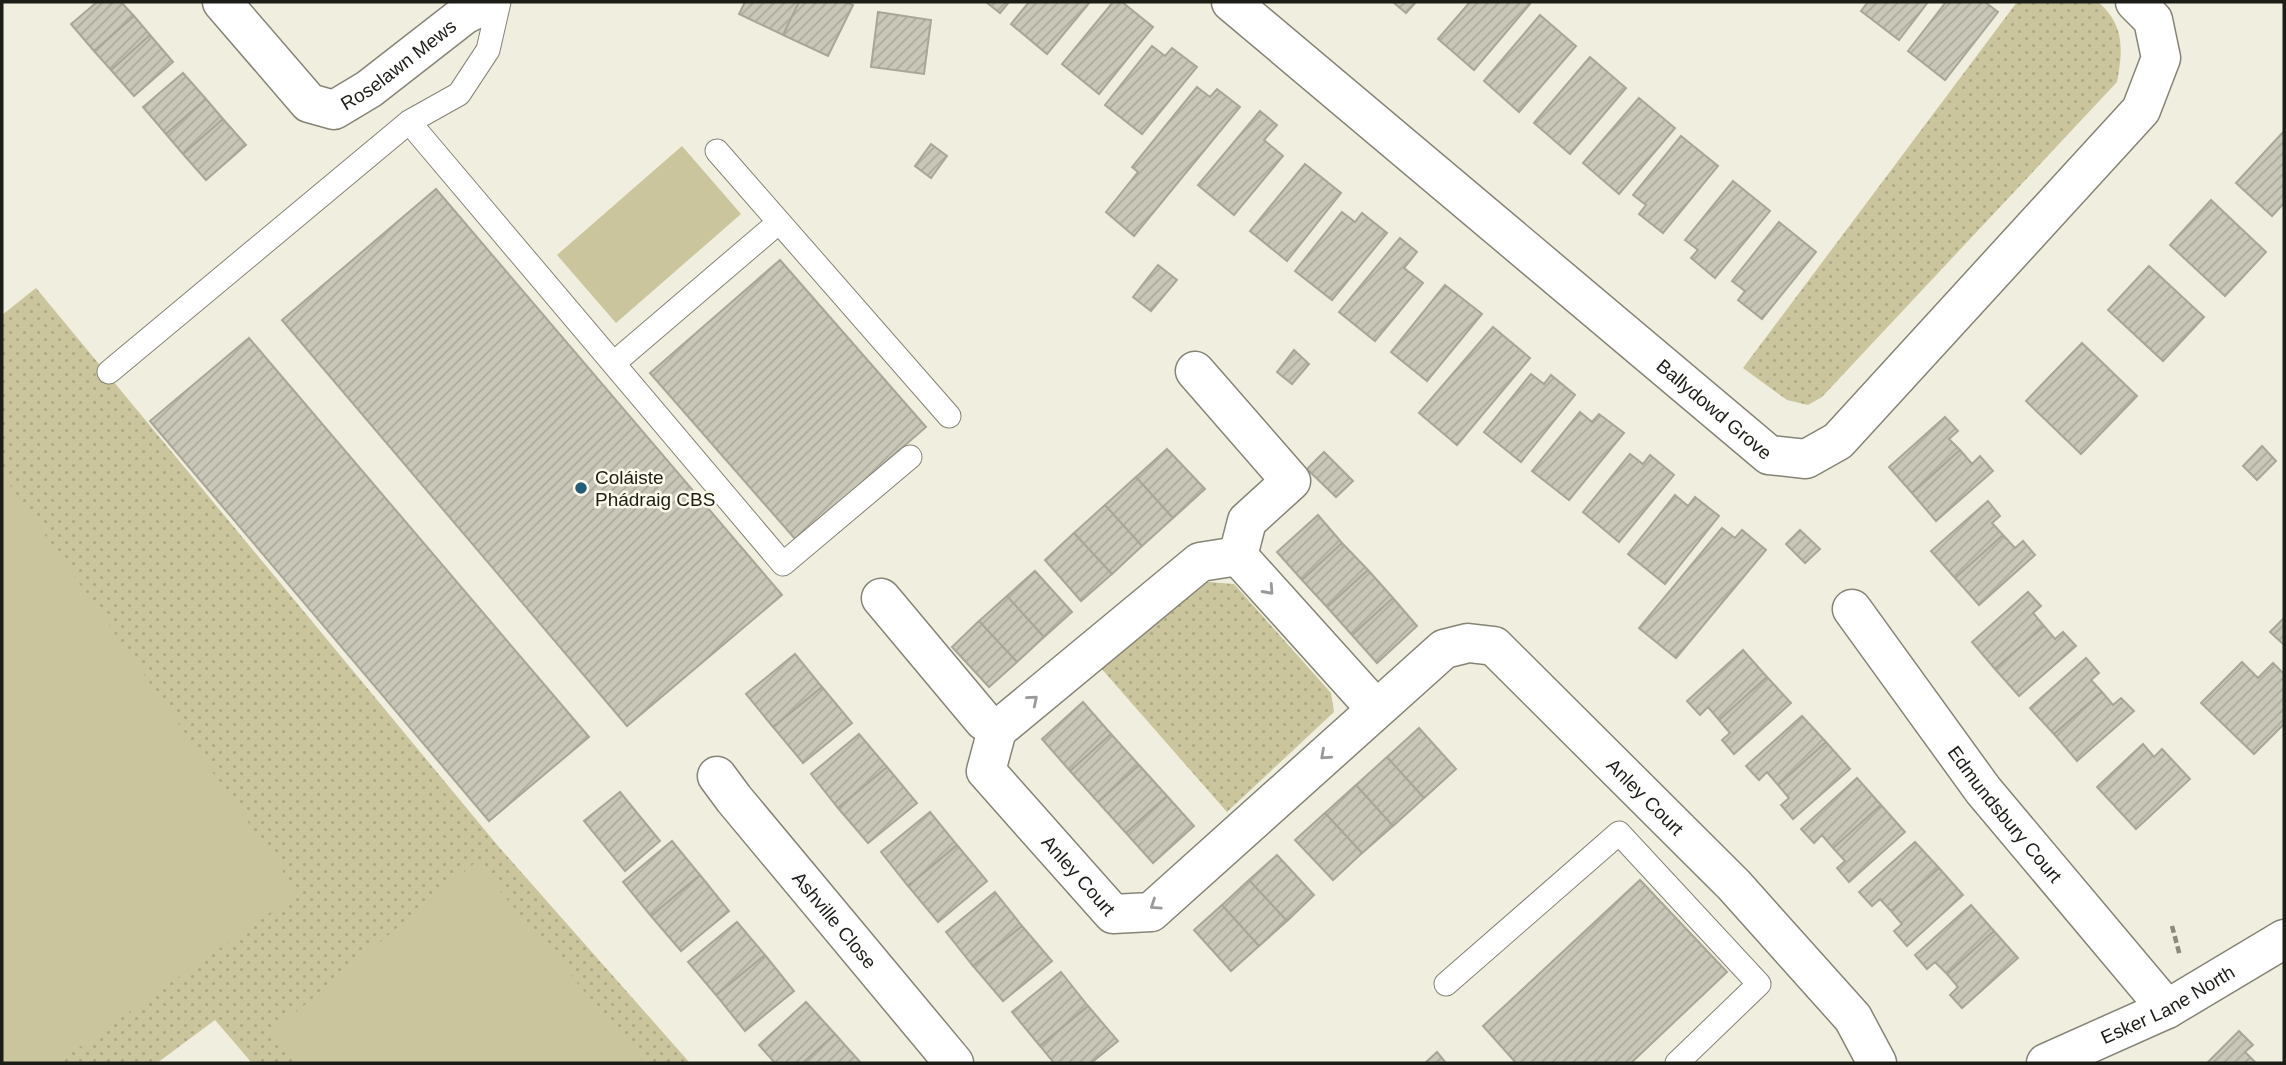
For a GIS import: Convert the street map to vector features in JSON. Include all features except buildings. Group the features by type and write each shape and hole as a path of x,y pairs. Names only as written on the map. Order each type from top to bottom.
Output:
{"street":[{"name":"Roselawn Mews","path":"222,2 309,103 334,110 369,89 464,15 490,2"},
{"name":"Ballydowd Grove","path":"1231,2 1769,455 1806,460 1838,441 2141,110 2161,58 2153,20 2134,2"},
{"path":"1195,370 1291,481 1247,521 1238,556"},
{"path":"1238,556 1376,709"},
{"path":"881,597 985,721 997,730 1200,562 1238,556"},
{"name":"Edmundsbury Court","path":"1852,609 1983,790 2167,1009"},
{"name":"Anley Court","path":"997,730 986,771 1114,914 1151,912 1444,649 1468,643 1494,646 1734,885 1853,1018 1877,1063"},
{"name":"Ashville Close","path":"717,776 954,1063"},
{"name":"Esker Lane North","path":"2052,1062 2167,1009 2284,939"}],"lane":[{"path":"109,372 409,122 458,94 488,50 499,2"},
{"path":"409,122 783,564 910,457"},
{"path":"717,152 949,416"},
{"path":"614,363 779,222"},
{"path":"1446,984 1619,833 1759,984 1677,1063"}],"path":[{"path":"2172,926 2181,960"}],"shaded area":[{"path":"2017,2 2098,2 2113,20 2120,39 2117,82 1822,397 1808,405 1787,400 1743,368"},
{"path":"682,146 741,214 616,323 557,255"},
{"path":"36,288 498,846 690,1063 252,1063 215,1020 157,1063 2,1063 2,315"},
{"path":"2,474 298,893 57,1063 2,1063"},
{"path":"1197,581 1234,584 1331,693 1334,712 1227,812 1100,667"},
{"path":"476,862 644,1063 296,1063 271,1033"}],"place":[{"name":"Coláiste Phádraig CBS","path":"581,488"}]}
